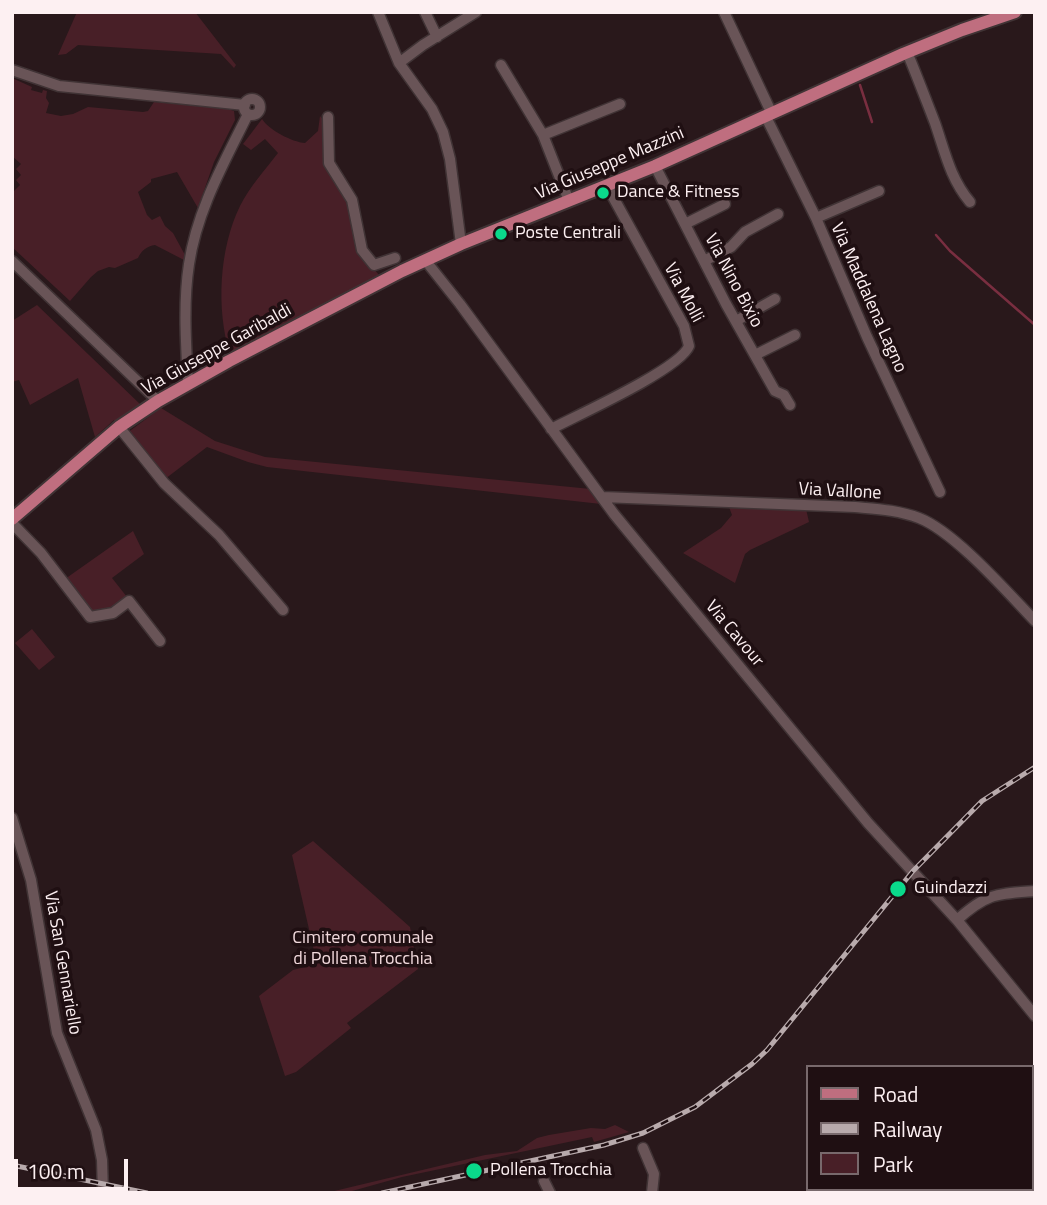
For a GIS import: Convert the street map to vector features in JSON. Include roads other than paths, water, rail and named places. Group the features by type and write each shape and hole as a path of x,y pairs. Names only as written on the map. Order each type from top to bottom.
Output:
{"main road":[{"name":"Via Giuseppe Mazzini","path":"461,244 655,166 908,52 1015,12"},
{"name":"Via Giuseppe Garibaldi","path":"12,521 118,428 158,401 425,260 461,244"}],"street":[{"path":"378,12 399,63 432,109 443,132 450,159 461,244"},
{"path":"425,12 437,37"},
{"path":"399,63 476,12"},
{"name":"Via Maddalena Lagno","path":"724,12 817,218 867,337 940,492"},
{"path":"908,52 950,172 960,191 970,202"},
{"path":"501,65 542,135 569,201"},
{"path":"12,70 59,86 98,92 229,101 246,109 208,197 192,245 187,284 188,383"},
{"path":"542,135 620,104"},
{"path":"328,117 329,163 352,200 362,250 374,265 395,258"},
{"name":"Via Nino Bixio","path":"655,166 775,391 790,405"},
{"name":"Via Molli","path":"551,429 660,371 680,358 688,346 684,326 607,186"},
{"path":"817,218 878,191"},
{"path":"685,224 724,204"},
{"path":"704,261 731,247 745,232 778,214"},
{"name":"Via Cavour","path":"425,260 602,498 868,823 957,920 1035,1016"},
{"path":"12,261 158,401"},
{"path":"736,321 775,299"},
{"path":"755,355 795,335"},
{"path":"118,428 164,484 219,536 283,610"},
{"name":"Via Vallone","path":"602,498 855,507 897,512 920,519 934,527 996,579 1035,621"},
{"path":"12,521 41,553 90,617 113,613 129,601 160,641"},
{"name":"Via San Gennariello","path":"12,818 31,880 57,1033 96,1130 102,1160 103,1193"},
{"path":"957,920 978,902 992,895 1035,891"},
{"path":"643,1147 654,1174 652,1193"},
{"path":"544,1181 550,1193"}],"waterway":[{"path":"860,85 872,122"},
{"path":"936,235 950,251 1035,325"}],"railway":[{"path":"382,1193 604,1145 643,1133 695,1107 767,1050 913,871 982,801 1035,767"},
{"path":"12,1165 147,1193"}],"place":[{"name":"Dance & Fitness","path":"603,193"},
{"name":"Poste Centrali","path":"501,234"},
{"name":"Guindazzi","path":"898,889"},
{"name":"Pollena Trocchia","path":"474,1171"}],"park label":[{"name":"Cimitero comunale di Pollena Trocchia","path":"363,949"}]}
